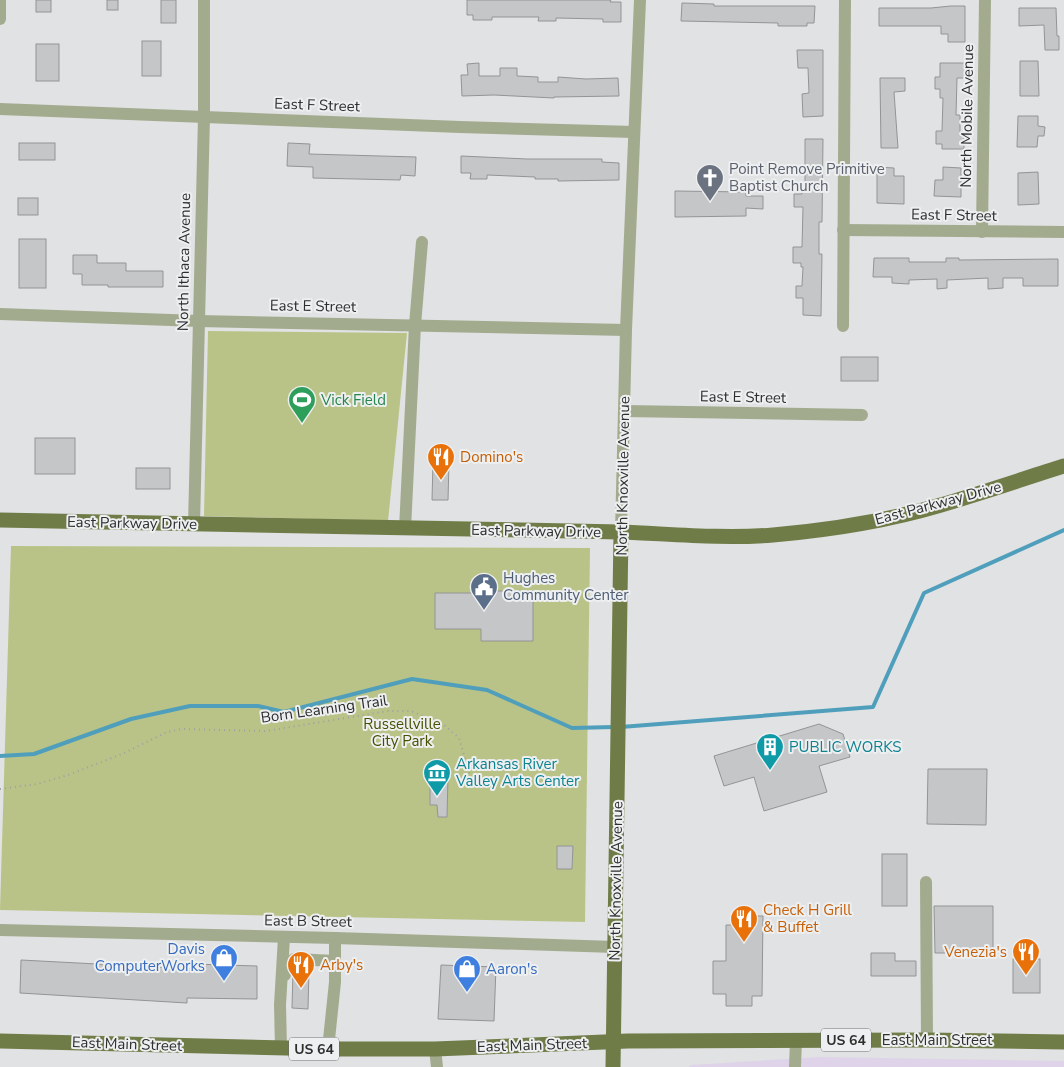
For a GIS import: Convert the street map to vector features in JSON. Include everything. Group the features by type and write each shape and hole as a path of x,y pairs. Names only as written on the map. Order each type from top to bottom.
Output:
{"main road":[{"name":"East Parkway Drive","path":"0,520 622,532 723,536 772,535 835,528 940,506 1064,466"},
{"name":"North Knoxville Avenue","path":"613,1067 622,532"},
{"name":"East Main Street","path":"0,1041 328,1049 796,1040 1064,1042"}],"street":[{"path":"0,0 0,18"},
{"name":"North Ithaca Avenue","path":"194,525 204,117 204,0"},
{"name":"North Knoxville Avenue","path":"622,532 626,330 640,0"},
{"path":"842,326 845,0"},
{"name":"North Mobile Avenue","path":"982,232 985,0"},
{"name":"East F Street","path":"0,108 634,132"},
{"name":"East F Street","path":"843,230 1064,232"},
{"path":"405,529 415,324 422,242"},
{"name":"East E Street","path":"0,314 199,321 415,324 626,330"},
{"name":"East E Street","path":"624,411 862,415"},
{"path":"926,882 928,1040"},
{"name":"East B Street","path":"0,930 284,936 615,947"},
{"path":"281,1048 280,1009 284,936"},
{"path":"328,1049 335,982 335,938"},
{"path":"280,1009 284,1003 286,968 294,959 335,961"},
{"path":"795,1067 796,1040"},
{"path":"435,1048 437,1067"}],"path":[{"name":"Born Learning Trail","path":"0,789 38,784 68,775 122,754 167,732 181,729 266,730 388,711 411,711 444,725 458,738 472,782"}],"shaded area":[{"path":"819,1057 1064,1061 1064,1067 689,1067 691,1065"}],"green space":[{"name":"Vick Field","path":"208,331 407,333 388,521 204,516"},
{"name":"Russellville City Park","path":"11,546 590,548 585,922 0,910"}],"building":[{"path":"36,0 51,0 51,12 36,12"},
{"path":"107,0 118,0 118,10 107,10"},
{"path":"161,0 176,0 176,23 161,23"},
{"path":"467,0 611,0 610,2 621,2 621,22 603,22 603,19 556,18 556,21 538,21 539,17 492,17 492,20 473,20 473,15 467,15"},
{"path":"682,3 714,4 714,6 815,6 814,23 807,23 807,26 778,26 778,23 681,21"},
{"path":"965,6 965,42 948,42 948,34 941,34 941,26 879,26 879,8"},
{"path":"1019,8 1056,8 1059,50 1045,50 1044,25 1019,26"},
{"path":"142,41 161,41 161,76 142,76"},
{"path":"36,44 59,44 59,81 36,81"},
{"path":"797,50 823,50 823,116 803,117 802,94 809,93 808,68 798,68"},
{"path":"1020,61 1038,61 1039,96 1020,96"},
{"path":"479,63 479,76 500,76 500,68 517,68 517,76 538,77 538,82 558,82 558,77 586,79 618,78 619,96 554,98 494,95 462,96 461,75 468,75 467,64"},
{"path":"940,63 965,63 965,78 957,78 956,115 960,115 960,136 964,136 964,149 942,149 942,144 936,144 936,131 942,131 943,98 940,98 940,89 935,89 935,77 940,77"},
{"path":"880,78 905,78 905,91 894,92 898,148 881,148"},
{"path":"1018,116 1038,116 1038,126 1045,127 1044,136 1038,136 1037,147 1017,147"},
{"path":"805,139 823,139 822,222 819,222 819,254 822,254 821,316 803,315 803,298 796,298 796,286 802,286 803,267 801,267 801,263 793,263 793,247 802,247 803,207 794,207 794,194 802,194 802,185 805,185"},
{"path":"19,143 55,143 55,160 19,160"},
{"path":"288,143 310,144 309,154 416,157 415,176 401,175 400,180 313,178 313,167 287,166"},
{"path":"461,156 527,159 602,159 602,162 619,163 619,180 558,181 558,179 535,179 535,177 487,175 487,179 470,179 471,173 461,173"},
{"path":"877,167 894,168 894,176 904,176 904,204 877,203"},
{"path":"943,167 961,168 961,197 934,196 935,180 943,180"},
{"path":"1038,172 1039,204 1018,205 1018,173"},
{"name":"Point Remove Primitive Baptist Church","path":"675,191 746,192 746,196 763,196 763,209 746,208 746,216 675,217"},
{"path":"18,198 38,198 38,215 18,215"},
{"path":"19,239 46,239 46,288 19,288"},
{"path":"73,255 97,255 97,263 126,263 126,271 163,271 163,287 82,285 82,274 73,274"},
{"path":"874,258 909,258 909,262 946,262 946,258 959,258 959,260 1058,259 1058,286 1023,286 1023,278 1003,278 1003,288 988,289 988,278 947,280 947,288 937,289 937,279 909,280 909,284 892,283 892,277 873,277"},
{"path":"841,357 878,357 878,381 841,381"},
{"path":"35,438 75,438 75,474 35,474"},
{"name":"Domino's","path":"433,462 449,463 448,500 432,500"},
{"path":"136,468 170,468 170,489 136,489"},
{"name":"Hughes Community Center","path":"481,591 533,591 533,641 481,641 481,629 435,629 435,593 481,593"},
{"name":"PUBLIC WORKS","path":"819,724 843,734 850,757 819,766 827,792 764,811 754,777 724,786 714,756"},
{"path":"928,769 987,769 986,825 927,824"},
{"name":"Arkansas River Valley Arts Center","path":"430,777 448,777 447,817 438,817 437,805 430,805"},
{"path":"557,846 573,846 572,869 557,869"},
{"path":"882,854 907,854 907,906 882,906"},
{"path":"934,906 993,906 993,953 935,953"},
{"name":"Check H Grill & Buffet","path":"744,912 753,912 753,916 763,916 762,996 752,996 752,1006 726,1006 726,994 713,994 713,961 726,961 726,925 740,925 740,920 744,920"},
{"path":"871,953 895,953 895,961 916,961 916,976 871,976"},
{"name":"Venezia's","path":"1013,959 1040,959 1040,993 1013,993"},
{"path":"21,960 192,969 192,964 257,966 257,999 187,998 187,1003 20,993"},
{"name":"Aaron's","path":"441,965 496,967 494,1021 438,1019"},
{"name":"Arby's","path":"296,969 309,969 308,1009 292,1008 293,971"}],"waterway":[{"path":"621,727 873,707 924,593 1064,530"},
{"path":"0,756 34,754 131,719 190,706 258,706 284,712 412,679 487,690 572,728 614,727"}],"place":[{"name":"Point Remove Primitive Baptist Church","path":"710,202"},
{"name":"Vick Field","path":"302,424"},
{"name":"Domino's","path":"441,481"},
{"name":"Hughes Community Center","path":"484,611"},
{"name":"PUBLIC WORKS","path":"770,771"},
{"name":"Arkansas River Valley Arts Center","path":"437,797"},
{"name":"Check H Grill & Buffet","path":"744,943"},
{"name":"Venezia's","path":"1026,976"},
{"name":"Davis ComputerWorks","path":"224,982"},
{"name":"Arby's","path":"301,989"},
{"name":"Aaron's","path":"467,993"}]}
